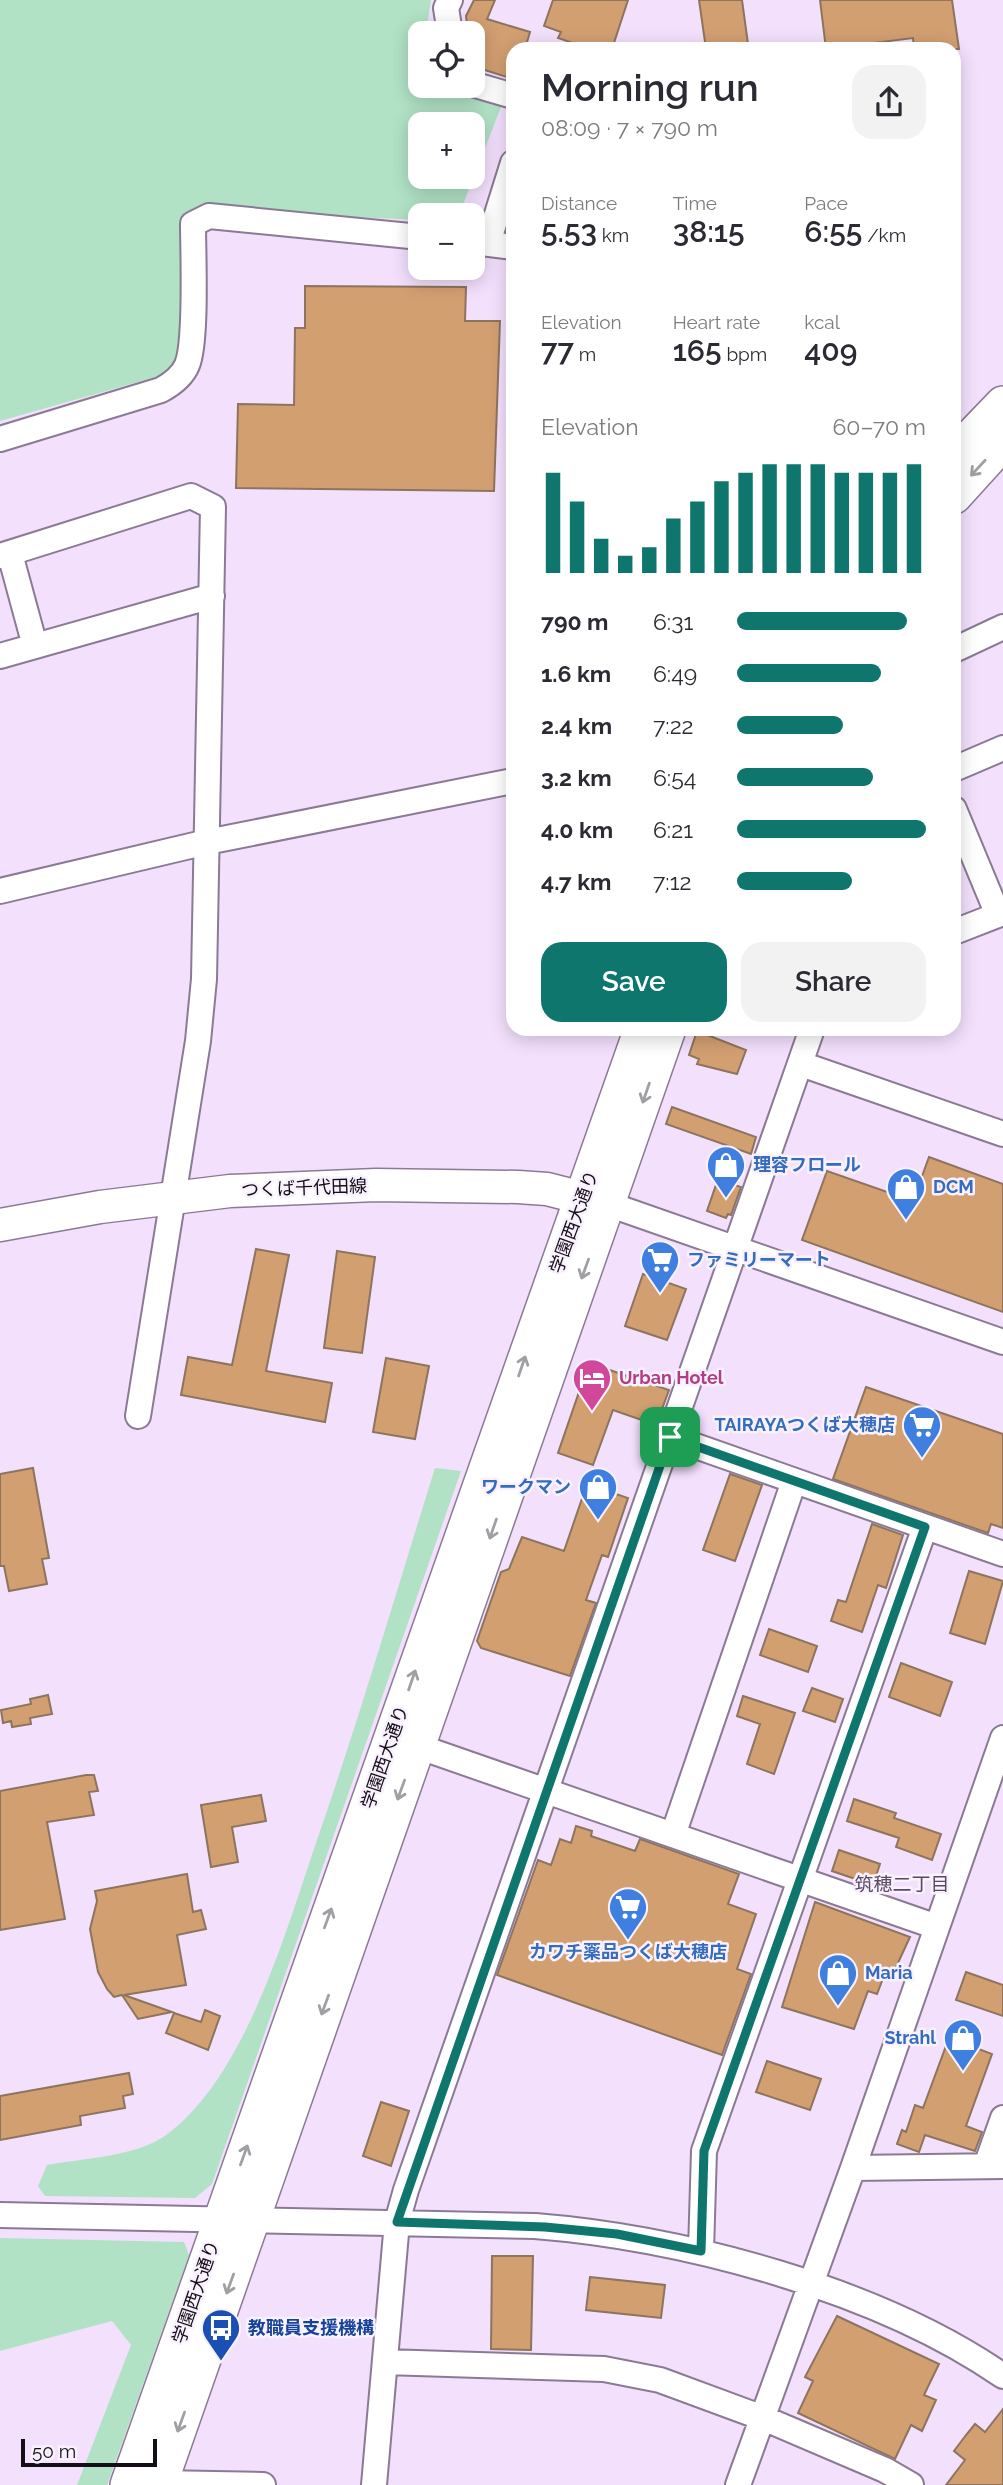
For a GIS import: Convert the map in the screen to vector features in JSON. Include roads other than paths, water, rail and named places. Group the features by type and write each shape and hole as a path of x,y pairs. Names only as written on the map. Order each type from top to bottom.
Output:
{"highway":[{"path":"961,448 1003,404"},
{"path":"961,488 1003,442"},
{"name":"学園西大通り","path":"237,2220 307,2054 417,1746 595,1200 640,1036"},
{"name":"学園西大通り","path":"149,2484 237,2220 595,1200 665,1036"}],"main road":[{"name":"つくば千代田線","path":"0,1225 173,1196 258,1189 376,1185 518,1187 595,1200"}],"street":[{"path":"448,21 446,8 450,0"},
{"path":"485,88 506,94"},
{"path":"485,231 506,180"},
{"path":"0,439 160,390 176,382 188,364 191,342 193,224 209,216 408,236"},
{"path":"485,244 506,246"},
{"path":"35,646 5,555 191,496 213,507 204,979 138,1416"},
{"path":"0,656 212,596"},
{"path":"961,647 1003,627"},
{"path":"961,766 1003,748"},
{"path":"0,891 207,842 506,782"},
{"path":"961,825 1000,914 961,929"},
{"path":"374,2485 397,2222 810,1036"},
{"path":"801,1064 1003,1134"},
{"path":"595,1200 1003,1342"},
{"path":"670,1437 1003,1554"},
{"path":"673,1835 794,1481"},
{"path":"701,2251 704,2151 925,1527"},
{"path":"738,2485 853,2168 1003,1738"},
{"path":"417,1746 937,1927"},
{"path":"853,2168 995,2166 1003,2118"},
{"path":"0,2216 397,2222 545,2227 617,2234 701,2251 811,2286 926,2331 1003,2376"},
{"path":"385,2362 604,2369 660,2380 763,2418 882,2477 911,2485"},
{"path":"149,2484 263,2485"}],"place":[{"name":"理容フロール","path":"726,1199"},
{"name":"DCM","path":"906,1221"},
{"name":"ファミリーマート","path":"660,1294"},
{"name":"Urban Hotel","path":"592,1412"},
{"name":"TAIRAYAつくば大穂店","path":"922,1459"},
{"name":"ワークマン","path":"598,1521"},
{"name":"カワチ薬品つくば大穂店","path":"628,1941"},
{"name":"Maria","path":"838,2007"},
{"name":"Strahl","path":"963,2072"},
{"name":"教職員支援機構","path":"221,2362"}],"district":[{"name":"筑穂二丁目","path":"902,1884"}]}
